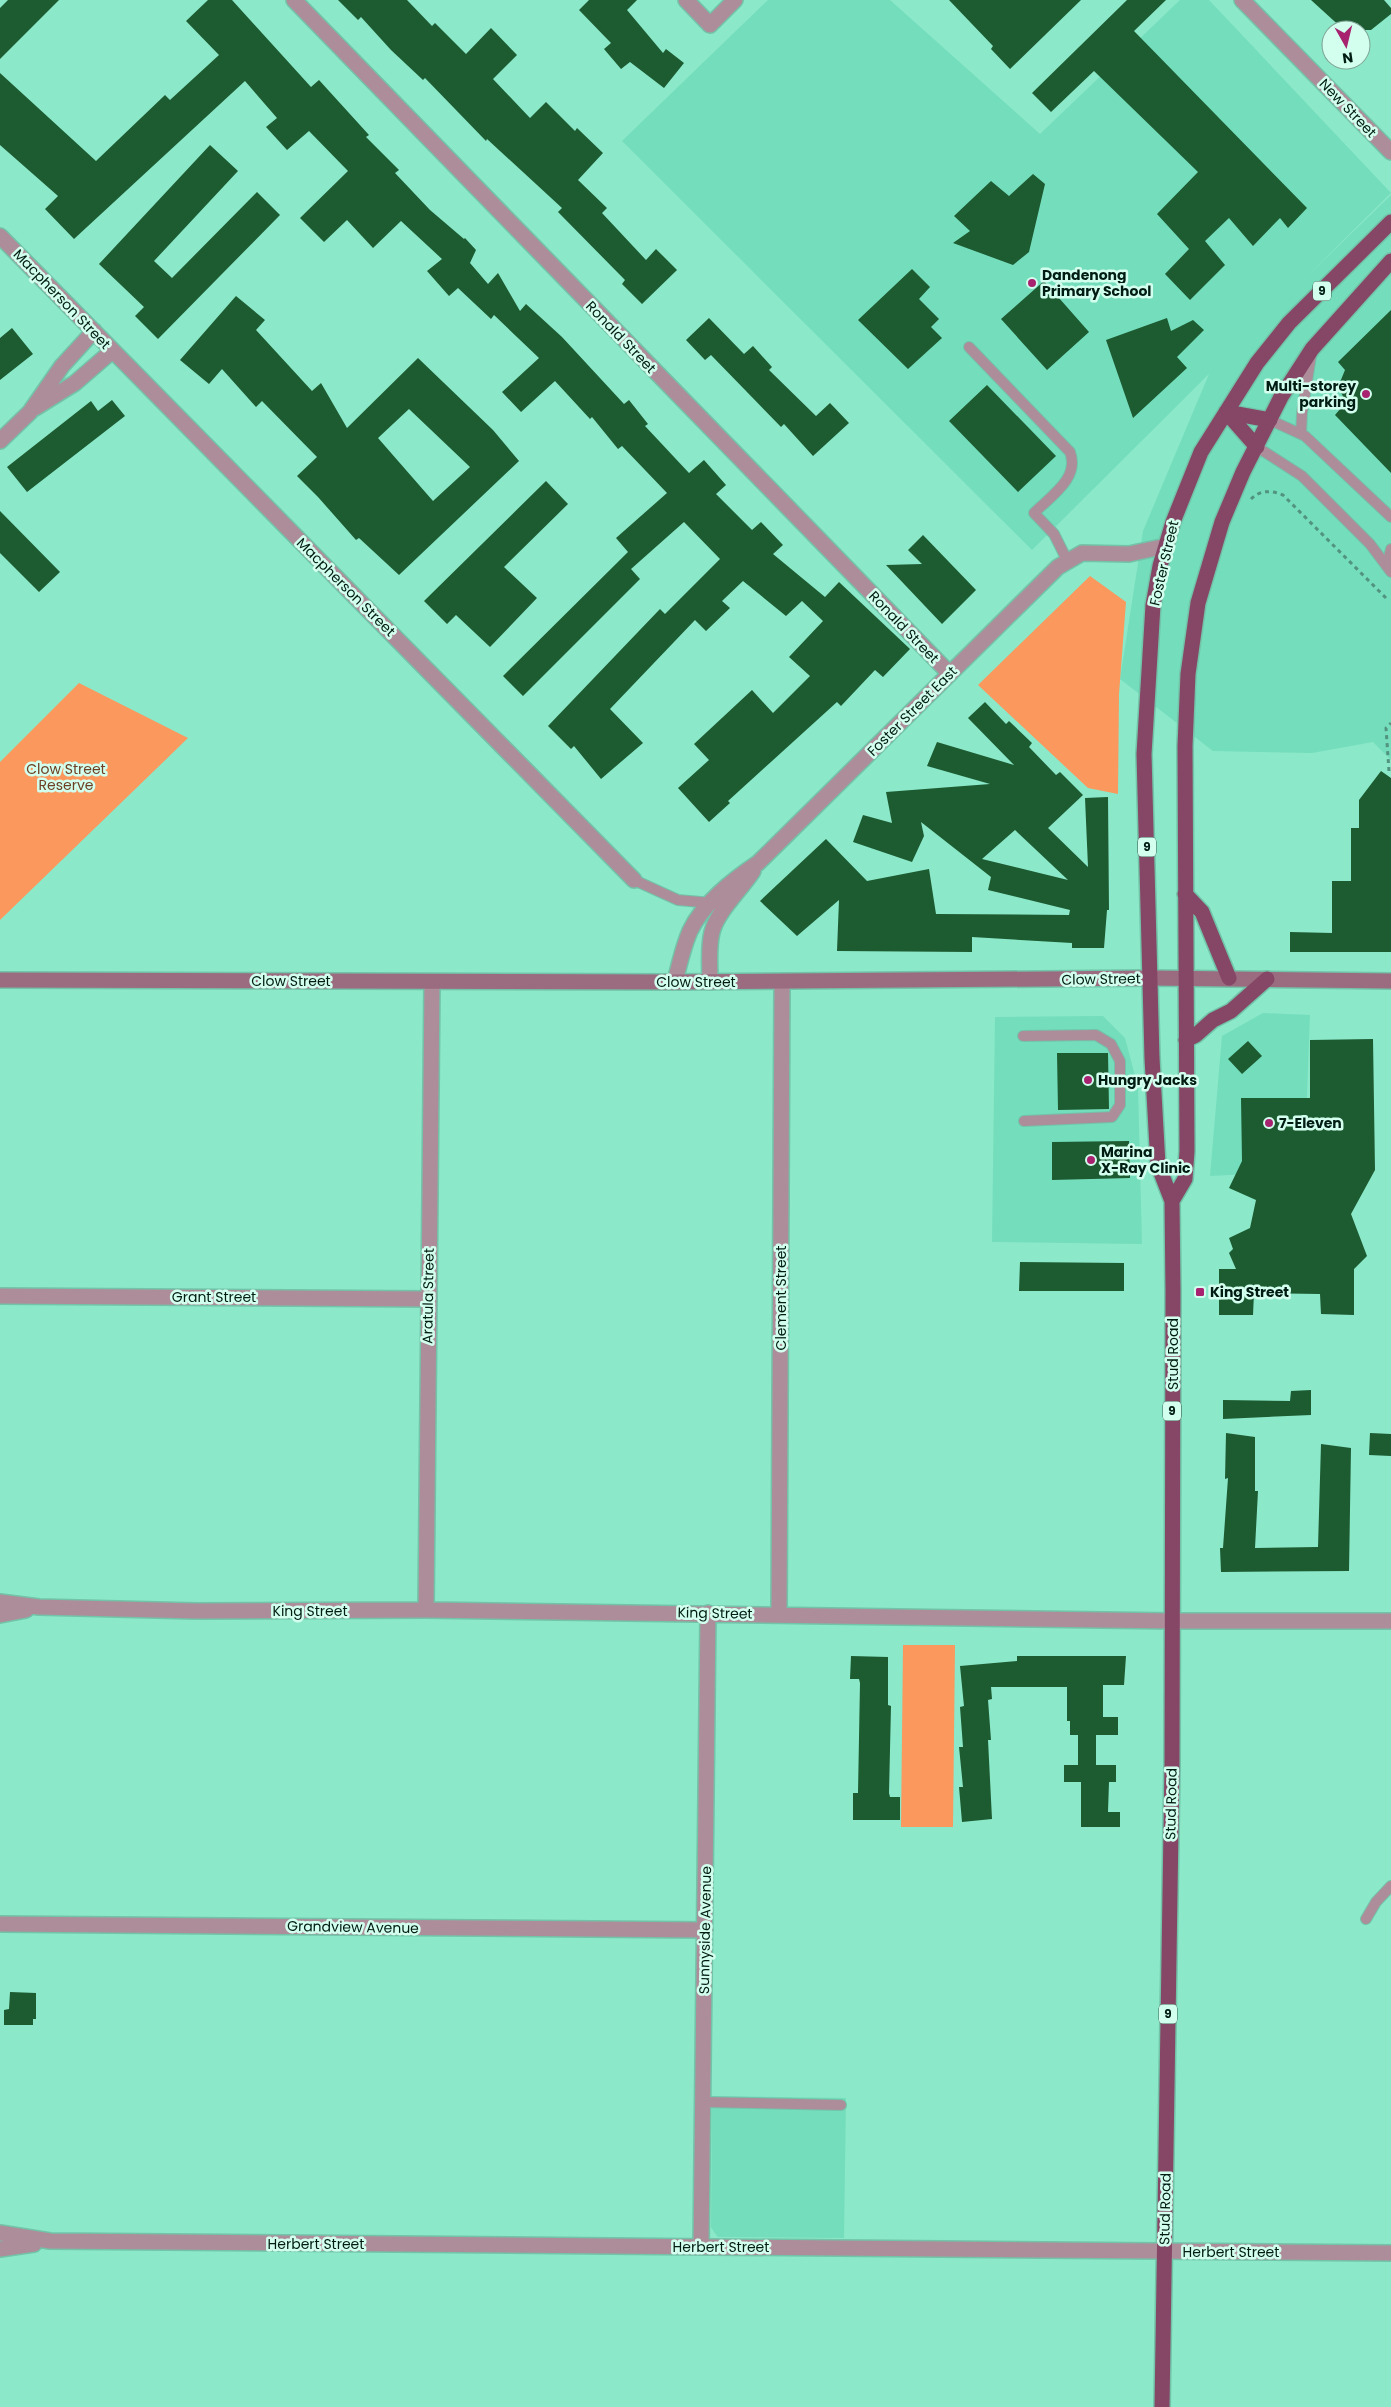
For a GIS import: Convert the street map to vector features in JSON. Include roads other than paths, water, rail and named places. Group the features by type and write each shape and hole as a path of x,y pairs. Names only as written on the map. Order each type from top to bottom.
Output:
{"highway":[{"name":"Foster Street","path":"1151,978 1144,754 1145,717 1153,605 1166,546 1186,486 1201,452 1257,363 1289,323 1391,222"},
{"name":"9","path":"1188,978 1185,894 1185,737 1188,674 1198,603 1222,522 1270,420 1312,349 1391,261"},
{"path":"1226,412 1270,420"},
{"path":"1226,412 1257,447"},
{"path":"1185,894 1202,912 1229,978"},
{"name":"Stud Road","path":"1151,978 1152,1058 1158,1165 1172,1201 1172,1765 1162,2407"},
{"name":"Stud Road","path":"1172,1201 1184,1179 1187,1150 1186,1040 1188,978"},
{"path":"1186,1040 1196,1035 1213,1020 1231,1011 1267,980"}],"main road":[{"name":"Clow Street","path":"0,980 782,982 1229,978 1391,982"}],"street":[{"name":"Ronald Street","path":"294,0 949,673"},
{"path":"686,0 710,24 735,0"},
{"name":"New Street","path":"1242,0 1391,152"},
{"name":"Macpherson Street","path":"0,236 634,880"},
{"path":"0,441 30,412 62,366 94,332"},
{"path":"30,412 75,383 112,351"},
{"path":"1067,560 1085,552 1129,554 1166,546"},
{"name":"Foster Street East","path":"675,982 690,930 698,917 740,876 758,863 949,673 1067,560"},
{"name":"Foster Street East","path":"710,982 710,943 713,927 719,915 739,893 758,863"},
{"name":"Aratula Street","path":"426,1610 432,982"},
{"name":"Clement Street","path":"779,1615 782,982"},
{"name":"Grant Street","path":"0,1296 428,1299"},
{"name":"King Street","path":"0,1602 39,1608 196,1611 426,1610 1172,1621 1391,1621"},
{"name":"King Street","path":"0,1615 39,1608"},
{"name":"Sunnyside Avenue","path":"701,2247 708,1613"},
{"name":"Grandview Avenue","path":"0,1924 705,1930"},
{"name":"Herbert Street","path":"0,2233 50,2241 1391,2253"},
{"name":"Herbert Street","path":"0,2249 50,2241"}],"lane":[{"path":"968,347 1070,452 1072,462 1070,476 1034,513 1054,534 1067,560"},
{"path":"1301,434 1302,412 1312,349"},
{"path":"1270,420 1301,434 1391,517"},
{"path":"1257,447 1302,476 1370,544 1391,572"},
{"path":"1391,549 1388,561 1391,572"},
{"name":"Macpherson Street","path":"634,880 676,899 687,902 712,903"},
{"path":"1024,1036 1096,1035 1111,1044 1120,1061 1120,1105 1112,1117 1024,1121"},
{"path":"1366,1919 1379,1897 1391,1886"},
{"path":"702,2102 841,2105"}],"place":[{"name":"Dandenong Primary School","path":"1032,283"},
{"name":"Multi-storey parking","path":"1366,394"},
{"name":"Hungry Jacks","path":"1088,1080"},
{"name":"7-Eleven","path":"1269,1123"},
{"name":"Marina X-Ray Clinic","path":"1091,1160"},
{"name":"King Street","path":"1200,1292"}],"park label":[{"name":"Clow Street Reserve","path":"66,778"}]}
